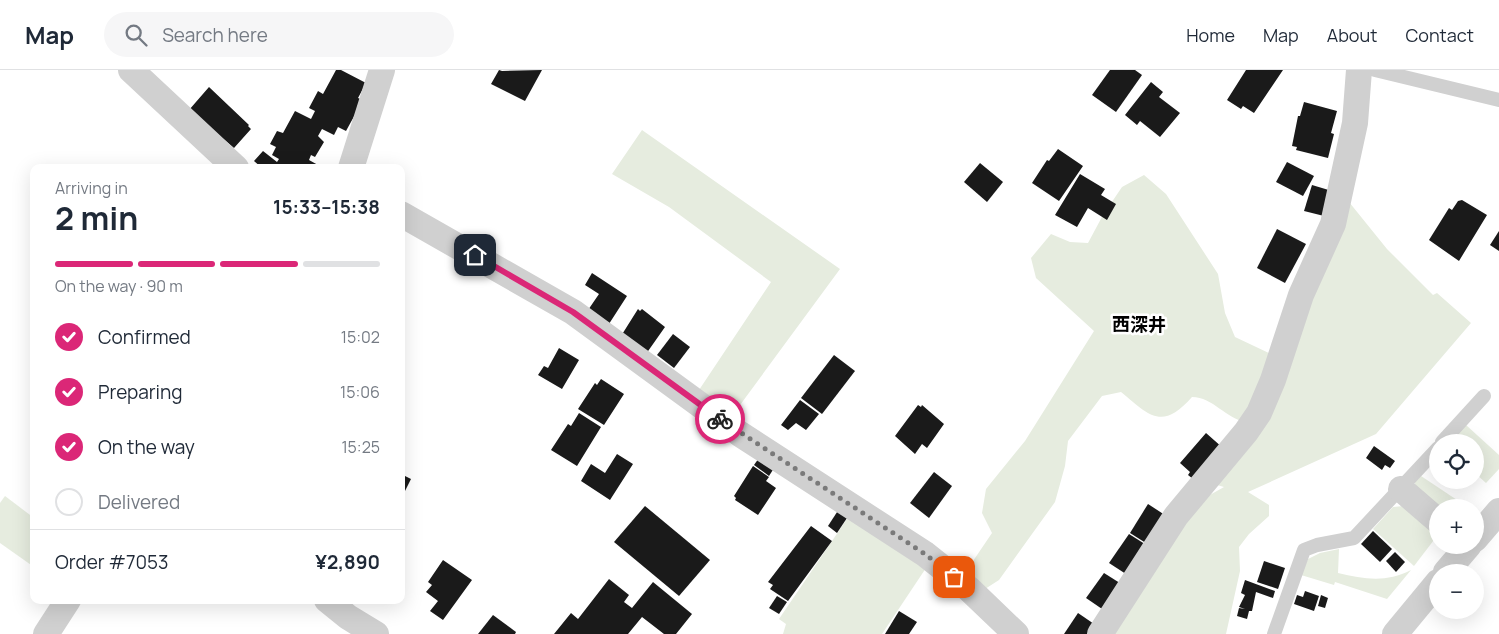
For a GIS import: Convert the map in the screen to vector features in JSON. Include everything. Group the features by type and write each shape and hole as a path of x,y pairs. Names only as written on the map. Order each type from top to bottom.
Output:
{"street":[{"path":"130,70 232,164"},
{"path":"352,164 382,70"},
{"path":"1100,634 1176,516 1259,414 1273,380 1301,294 1333,224 1355,123 1360,70"},
{"path":"405,216 573,312 740,434 925,554 969,589 1016,634"},
{"path":"1401,488 1429,513"},
{"path":"1484,528 1499,511"},
{"path":"1453,564 1461,554"},
{"path":"1395,634 1429,593"},
{"path":"46,634 65,604"},
{"path":"332,604 348,617 376,634"}],"lane":[{"path":"1375,70 1499,100"},
{"path":"1449,434 1484,396"},
{"path":"1274,634 1304,550 1317,545 1354,538 1429,458"}],"shaded area":[{"path":"642,130 840,269 729,420 695,396 771,282 669,207 612,174"},
{"path":"1144,175 1166,194 1218,274 1225,313 1235,337 1275,356 1246,422 1232,417 1200,398 1192,397 1182,408 1164,417 1148,413 1121,392 1102,396 1068,441 1065,466 1055,502 999,580 985,589 973,579 973,561 992,533 982,513 986,489 1025,441 1094,331 1036,278 1031,258 1051,234 1070,242 1088,243 1103,215 1122,187"},
{"path":"1345,197 1387,249 1433,295 1437,293 1471,323 1376,434 1248,492 1269,505 1269,516 1249,534 1239,547 1240,571 1226,634 1110,634 1184,516 1208,496 1224,487 1210,483 1250,437"},
{"path":"1466,425 1476,434 1458,434"},
{"path":"1484,441 1499,455 1499,469 1486,483 1484,481"},
{"path":"1421,476 1429,481 1429,489 1440,489 1456,499 1429,499 1429,502 1415,492 1415,482"},
{"path":"5,496 30,515 30,564 0,543 0,503"},
{"path":"1404,506 1429,529 1429,546 1414,566 1373,529 1393,507"},
{"path":"851,513 928,565 882,634 783,634 786,624 779,619"},
{"path":"1339,549 1338,573 1375,579 1393,577 1411,570 1387,599 1335,582 1334,585 1301,575 1308,559 1320,553"}],"building":[{"path":"336,70 341,70 366,83 358,98 363,100 346,131 338,127 334,135 322,129 318,136 324,142 315,157 311,155 309,160 316,164 257,164 254,161 263,151 277,162 279,159 272,155 276,147 270,144 277,131 283,133 295,111 311,119 315,111 309,108 318,91 323,94"},
{"path":"499,70 542,70 525,101 491,84"},
{"path":"1110,70 1135,70 1142,75 1116,112 1092,95"},
{"path":"1246,70 1283,70 1254,113 1243,106 1241,109 1227,100"},
{"path":"1151,82 1163,92 1159,97 1180,113 1160,137 1140,121 1137,125 1125,115"},
{"path":"209,87 251,129 234,148 189,110"},
{"path":"1304,102 1337,111 1331,133 1334,134 1328,158 1296,150 1297,147 1292,146 1298,116 1300,116"},
{"path":"1058,149 1083,166 1059,201 1032,183 1047,160 1049,161"},
{"path":"1287,162 1314,176 1303,196 1276,182"},
{"path":"980,163 1003,182 987,202 964,182"},
{"path":"1080,174 1105,189 1101,195 1116,204 1107,220 1088,208 1077,227 1055,215"},
{"path":"1312,185 1332,191 1324,216 1304,211"},
{"path":"1462,200 1487,215 1459,261 1429,240 1449,208 1452,210 1458,201"},
{"path":"1277,229 1306,244 1285,283 1257,268"},
{"path":"1499,231 1499,251 1490,245"},
{"path":"592,273 627,296 607,327 586,313 599,294 585,285"},
{"path":"638,309 640,311 642,309 665,327 646,354 621,336"},
{"path":"673,334 690,347 674,368 657,355"},
{"path":"559,348 579,360 562,389 538,375 544,366 548,368"},
{"path":"834,355 855,371 822,414 801,398"},
{"path":"601,379 624,394 604,425 578,409 595,383 597,385"},
{"path":"800,400 819,414 806,430 796,423 788,430 781,425"},
{"path":"918,405 921,407 922,405 944,424 927,448 922,444 915,454 895,436"},
{"path":"579,413 601,427 577,466 551,450 568,424 571,426"},
{"path":"1206,433 1223,448 1193,479 1188,475 1190,472 1180,463"},
{"path":"1374,446 1395,461 1390,468 1385,465 1382,470 1366,458"},
{"path":"617,454 633,464 610,500 581,481 591,464 605,473"},
{"path":"761,455 776,465 769,476 754,465"},
{"path":"753,466 769,477 766,481 776,488 758,515 735,500 734,496"},
{"path":"934,472 952,486 929,518 910,503"},
{"path":"405,476 411,479 405,491"},
{"path":"1148,504 1168,517 1149,545 1130,533"},
{"path":"645,506 710,560 679,596 614,542"},
{"path":"839,509 849,515 837,533 828,526"},
{"path":"811,526 832,541 788,601 770,589 773,585 768,582"},
{"path":"1373,531 1392,549 1380,562 1361,544"},
{"path":"1129,534 1148,546 1129,576 1109,563"},
{"path":"1395,552 1405,562 1396,572 1386,561"},
{"path":"443,560 472,580 443,620 430,611 438,601 426,592 432,585 428,582"},
{"path":"1264,561 1285,568 1278,589 1257,582"},
{"path":"1104,573 1123,585 1105,611 1086,598"},
{"path":"609,579 629,595 624,602 632,608 653,582 692,614 676,634 664,634 642,617 628,634 554,634 571,613 578,619"},
{"path":"1245,580 1275,591 1273,598 1256,592 1252,611 1249,611 1247,619 1237,616 1239,608 1245,609 1239,607 1245,595 1241,593"},
{"path":"1305,591 1319,596 1314,611 1294,604 1297,595 1303,597"},
{"path":"1321,595 1328,598 1325,608 1318,606"},
{"path":"777,596 787,602 779,614 769,608"},
{"path":"899,611 917,622 909,634 885,634"},
{"path":"1078,613 1097,626 1092,634 1064,634"},
{"path":"493,615 516,632 515,634 478,634"}],"way so far":[{"path":"720,419 740,434 925,554 954,577"}],"district":[{"name":"西深井","path":"1139,324"}],"route":[{"path":"475,255 573,312 720,419"}]}
